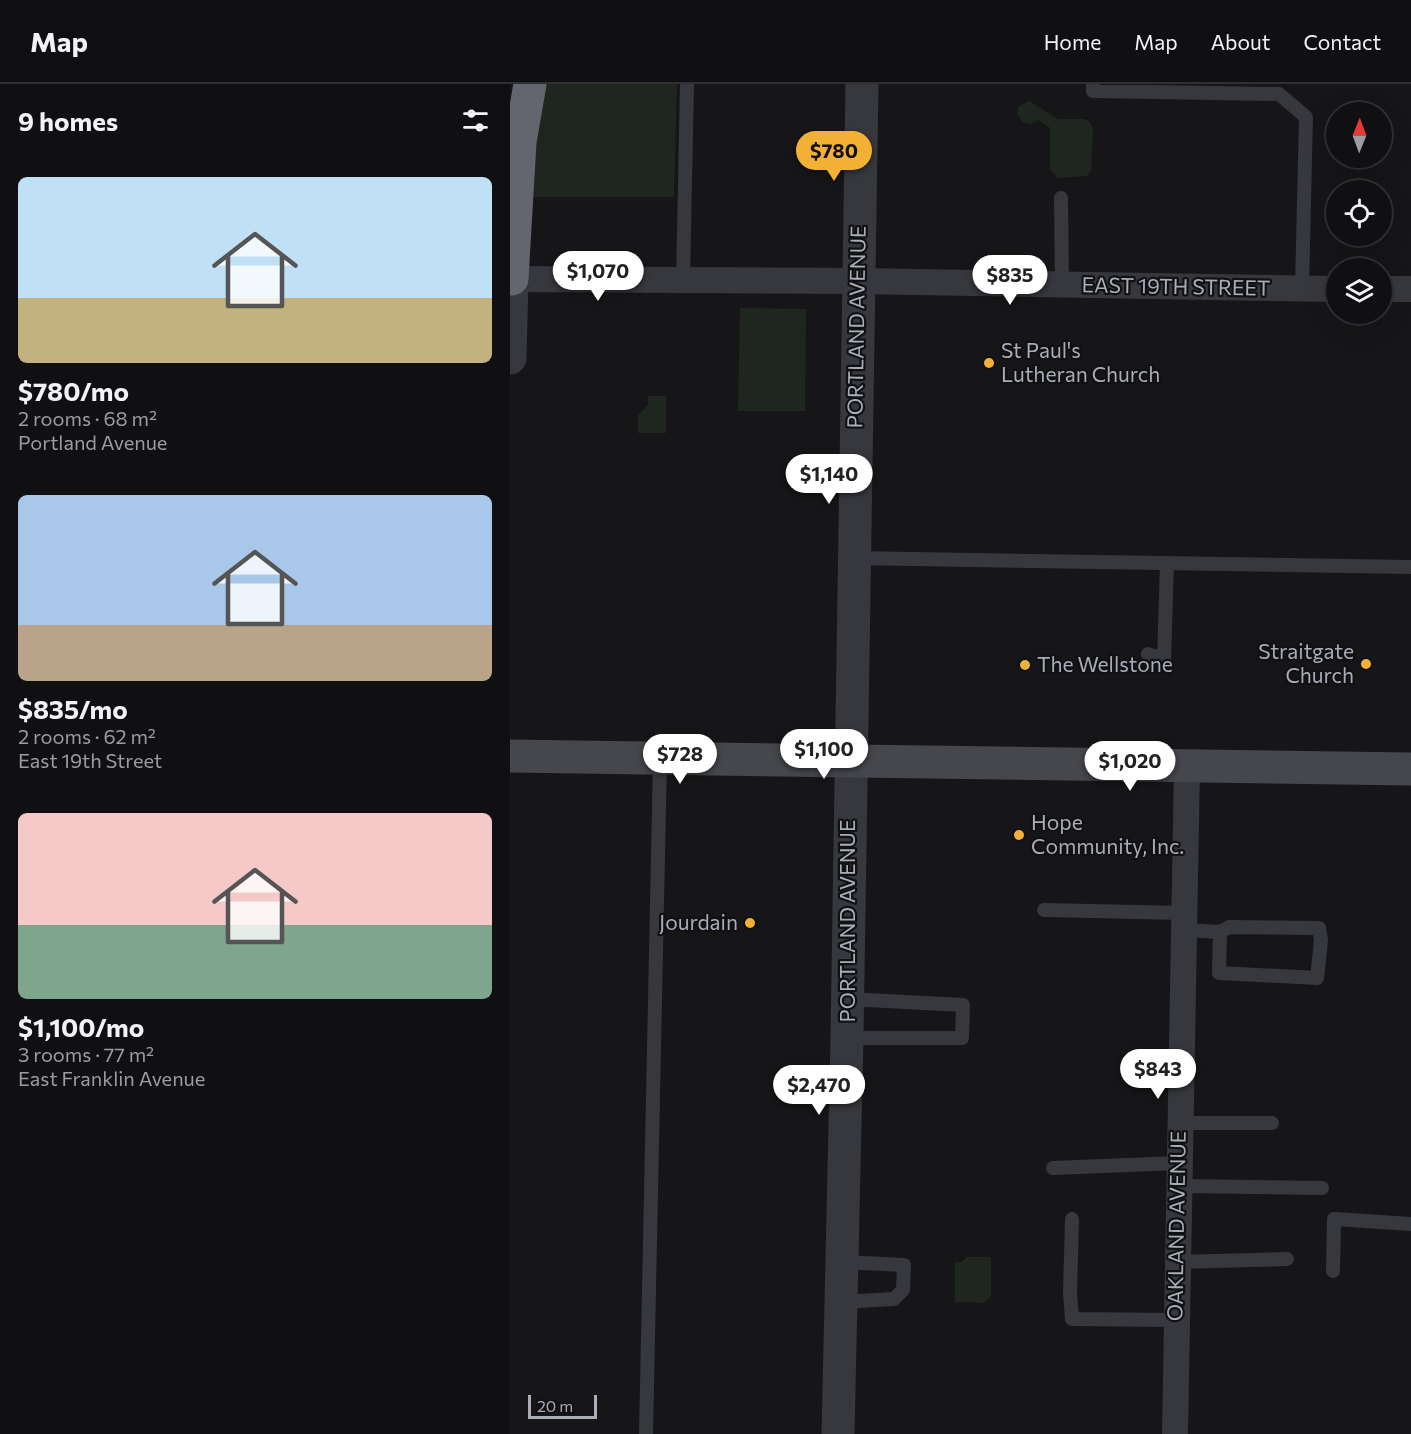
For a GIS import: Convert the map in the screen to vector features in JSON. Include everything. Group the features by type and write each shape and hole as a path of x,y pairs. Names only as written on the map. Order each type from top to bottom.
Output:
{"highway":[{"path":"512,279 517,176 529,88"}],"main road":[{"path":"510,756 1411,769"}],"street":[{"name":"PORTLAND AVENUE","path":"838,1434 848,999 862,84"},
{"name":"EAST 19TH STREET","path":"512,279 858,281 1326,289"},
{"path":"510,358 512,279"},
{"path":"1392,290 1411,290"},
{"name":"OAKLAND AVENUE","path":"1175,1434 1176,1262 1187,767"}],"lane":[{"path":"683,281 687,84"},
{"path":"1093,84 1093,91 1279,94 1306,117 1302,289"},
{"path":"1061,198 1062,285"},
{"path":"854,558 1411,567"},
{"path":"1148,654 1164,660 1167,563"},
{"path":"646,1434 660,759"},
{"path":"1044,910 1183,921 1220,932 1229,927 1319,928 1322,940 1317,978 1219,973 1220,932"},
{"path":"847,1038 962,1038 963,1005 848,999"},
{"path":"1179,1123 1272,1123"},
{"path":"1053,1168 1178,1175 1322,1188"},
{"path":"1072,1219 1070,1293 1072,1319 1175,1320"},
{"path":"1333,1271 1334,1220 1411,1224"},
{"path":"1176,1262 1287,1259"},
{"path":"840,1302 894,1299 903,1290 904,1282 904,1265 841,1262"}],"shaded area":[{"path":"546,84 677,84 674,197 524,197"},
{"path":"1029,101 1058,119 1085,119 1090,122 1093,129 1091,171 1087,176 1058,178 1050,170 1050,128 1039,120 1031,124 1022,122 1017,113 1019,106"},
{"path":"740,308 806,309 805,411 738,411"},
{"path":"648,396 666,396 666,433 638,433 638,415 648,405"},
{"path":"967,1257 991,1257 991,1297 984,1303 955,1302 955,1262 961,1262"}],"place":[{"name":"St Paul's Lutheran Church","path":"989,363"},
{"name":"Straitgate Church","path":"1366,664"},
{"name":"The Wellstone","path":"1025,665"},
{"name":"Hope Community, Inc.","path":"1019,835"},
{"name":"Jourdain","path":"750,923"}]}
